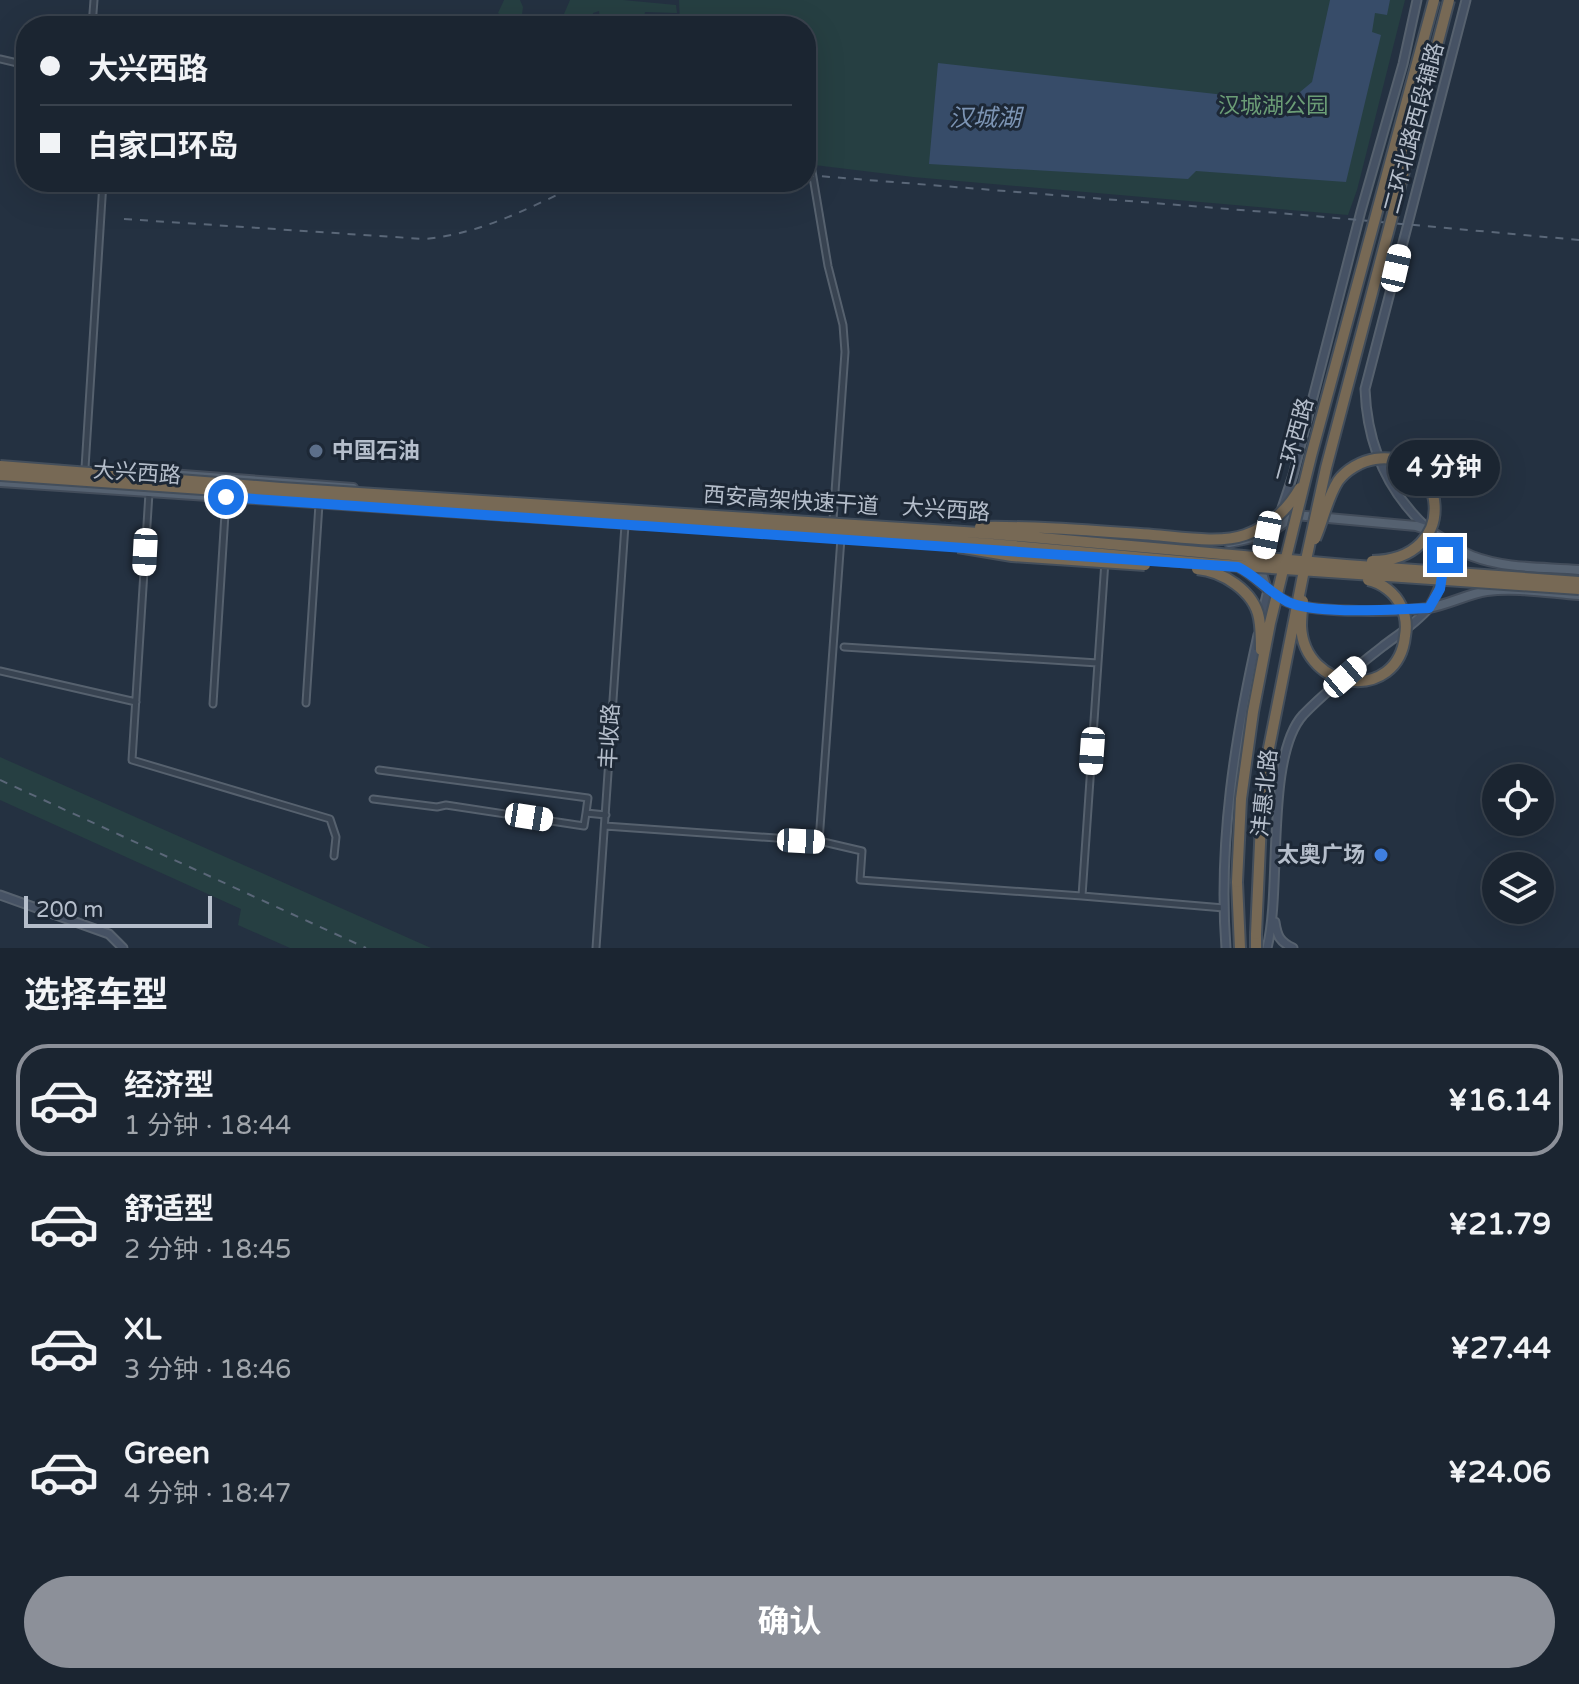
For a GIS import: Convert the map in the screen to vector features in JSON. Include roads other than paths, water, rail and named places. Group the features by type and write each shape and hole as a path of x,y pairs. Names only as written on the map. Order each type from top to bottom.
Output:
{"highway":[{"name":"二环西路","path":"1240,948 1237,882 1241,799 1270,623 1311,456 1434,0"},
{"name":"二环西路","path":"1256,948 1262,799 1267,758 1306,560 1326,468 1449,0"},
{"path":"905,533 1011,526 1192,538 1242,536 1272,522 1290,503 1302,483 1311,456"},
{"path":"1335,573 1377,582 1390,591 1404,611 1406,632 1400,656 1383,674 1369,680 1354,682 1335,678 1319,668 1311,657 1301,627 1306,560 1335,488 1350,470 1367,460 1380,458 1393,459 1416,469 1430,488 1434,506 1432,529 1425,539 1419,547 1395,559 1346,565"},
{"name":"西安高架快速干道","path":"0,464 296,489 1579,582"},
{"name":"西安高架快速干道","path":"0,475 905,533 1335,573 1579,589"},
{"path":"905,533 1012,556 1192,568 1221,575 1239,587 1259,617 1261,658 1253,712"}],"main road":[{"name":"二环北路西段辅路","path":"1267,535 1286,500 1361,211 1403,64 1417,0"},
{"name":"二环北路西段辅路","path":"1429,529 1407,510 1391,488 1366,416 1365,389 1466,0"},
{"name":"大兴西路","path":"0,464 1219,544 1243,542 1267,535 1295,515 1429,529"},
{"name":"大兴西路","path":"0,482 1238,567 1256,576 1268,590 1290,603 1308,607 1393,611 1429,608 1488,591 1579,595"},
{"path":"1429,529 1456,548 1488,561 1579,570"},
{"path":"1267,535 1260,567 1268,590"},
{"path":"1429,608 1440,589 1445,555 1438,537"},
{"name":"沣惠北路","path":"1226,948 1228,810 1237,737 1268,590"},
{"name":"沣惠北路","path":"1267,948 1273,912 1279,793 1287,744 1301,717 1359,664 1416,623 1429,608"},
{"path":"0,895 109,934 123,948"},
{"path":"1273,912 1277,935 1293,948"}],"street":[{"path":"85,468 102,192"},
{"path":"816,192 828,266 843,325 845,352 833,520"},
{"path":"149,492 132,760 330,819 336,837 334,856"},
{"path":"213,704 226,497"},
{"path":"306,703 319,503"},
{"name":"丰收路","path":"596,948 625,524"},
{"path":"819,841 841,538"},
{"path":"1082,896 1105,557"},
{"path":"844,647 1098,663"},
{"path":"0,671 136,702"},
{"path":"373,799 437,807 446,805 584,826 588,798 379,770"},
{"path":"586,813 606,815"},
{"path":"605,826 819,841 862,851 860,880 1225,908"}],"water":[{"name":"汉城湖","path":"1330,0 1390,0 1387,15 1375,13 1372,32 1381,35 1346,182 1196,171 1188,179 929,164 938,63 1288,102 1312,82"}],"railway":[{"path":"816,176 1579,240"},
{"path":"124,219 424,239 488,225 564,192"},
{"path":"0,780 366,948"}],"place":[{"name":"中国石油","path":"316,451"},
{"name":"太奥广场","path":"1381,855"}],"park label":[{"name":"汉城湖公园","path":"1273,106"}]}
